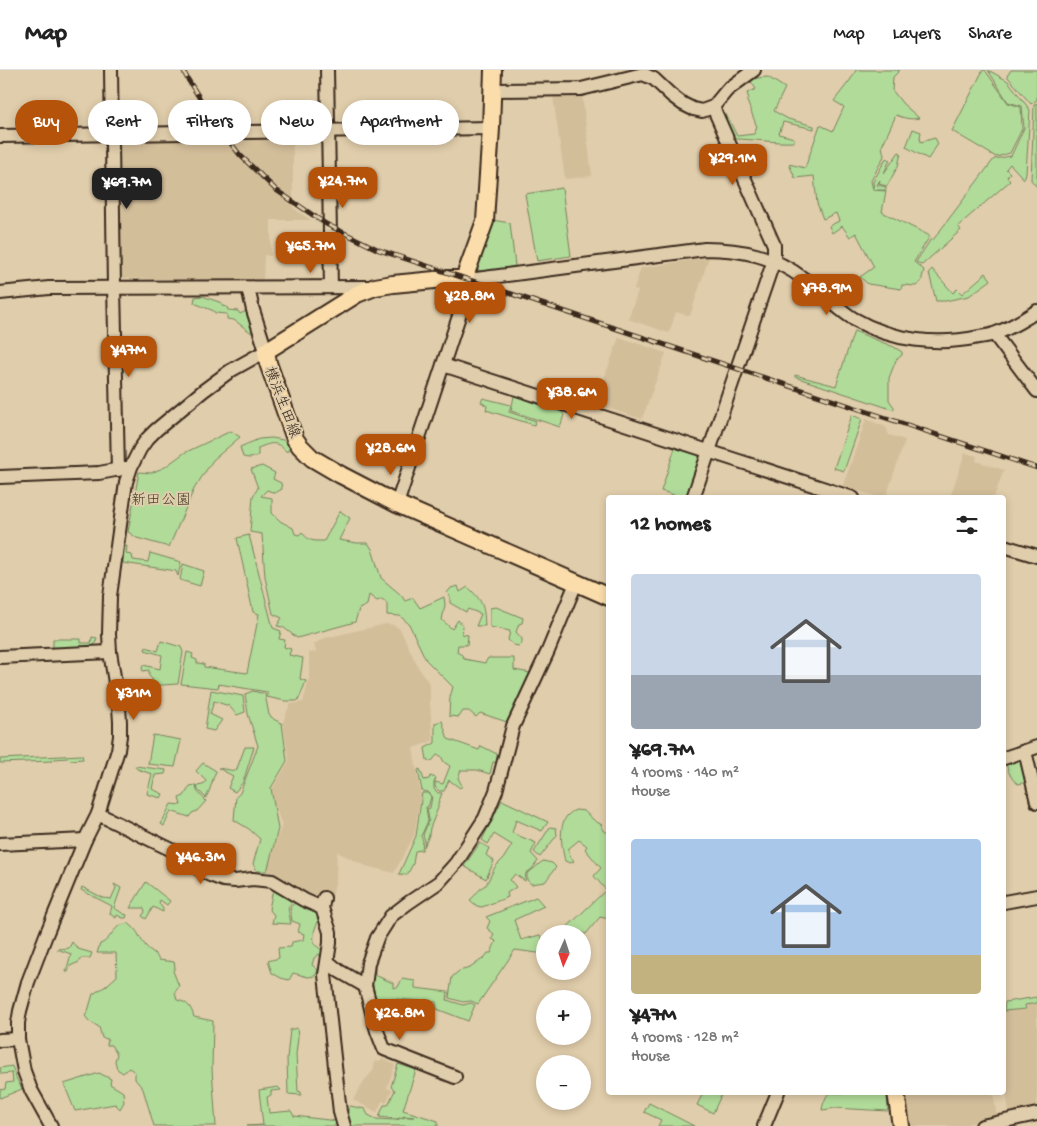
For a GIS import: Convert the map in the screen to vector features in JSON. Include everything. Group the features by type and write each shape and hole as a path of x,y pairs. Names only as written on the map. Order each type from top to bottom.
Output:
{"main road":[{"path":"464,279 484,220 492,128 493,70"},
{"name":"横浜生田線","path":"464,279 445,279 375,287 357,294 266,351 268,362 295,439 312,458 397,504 606,596"},
{"path":"896,1095 901,1126"}],"street":[{"path":"111,70 111,100"},
{"path":"327,70 327,100"},
{"path":"493,90 581,89 642,74 654,79 671,95 693,110 702,111 713,107 727,90 754,70"},
{"path":"694,495 774,260 774,245 713,107"},
{"path":"332,131 492,128"},
{"path":"158,133 261,132"},
{"path":"0,136 88,134"},
{"path":"112,145 118,470"},
{"path":"328,145 331,287"},
{"path":"397,504 465,298 464,279 726,249 774,260 804,278 839,309 855,320 900,338 945,342 967,340 994,334 1037,311"},
{"path":"0,292 50,288 114,287 375,287"},
{"path":"51,1126 31,1090 24,1071 18,1039 20,1011 28,982 46,935 85,840 98,814 114,764 120,736 120,707 110,652 109,634 110,596 126,482 140,448 156,430 203,391 230,372 266,351 248,288"},
{"path":"994,334 1037,391"},
{"path":"443,365 844,495"},
{"path":"0,477 99,473 131,468"},
{"path":"1006,547 1037,556"},
{"path":"454,1077 384,1049 377,1031 365,986 368,963 377,938 391,916 439,882 456,862 485,818 496,791 513,726 548,651 576,583"},
{"path":"0,657 110,652"},
{"path":"1006,757 1037,747"},
{"path":"1025,752 1037,802"},
{"path":"98,814 174,851 189,863 210,875 223,880 253,879 272,881 304,900 323,903 330,932 328,962 325,974 340,1112 344,1126"},
{"path":"0,844 85,840"},
{"path":"1006,902 1037,896"},
{"path":"328,962 339,971 365,986"},
{"path":"0,1040 18,1039"},
{"path":"764,1126 777,1095"},
{"path":"982,1126 1037,1114"}],"shaded area":[{"path":"582,95 592,176 565,179 553,97"},
{"path":"251,139 261,139 261,145 293,145 293,208 311,220 271,220 271,256 264,255 263,282 120,278 117,145 158,145 158,140 168,140 168,145 251,145"},
{"path":"709,257 690,316 676,312 669,333 628,319 638,291 634,289 641,268"},
{"path":"619,337 666,353 642,419 595,404"},
{"path":"866,419 886,427 889,435 905,440 887,495 872,495 843,486"},
{"path":"965,453 977,456 976,461 1004,470 995,495 951,495"},
{"path":"386,624 394,625 400,629 418,667 430,685 433,741 413,748 421,795 414,836 394,873 366,866 337,852 336,878 331,903 323,903 268,877 267,864 282,825 273,802 272,789 289,761 283,722 290,704 303,702 309,679 309,653 316,652 314,644 325,638"},
{"path":"1037,1003 1037,1107 1009,1112 1006,1090 1006,1010 1027,1010 1027,1005"},
{"path":"382,1058 395,1065 387,1088 392,1090 386,1103 382,1101 377,1112 353,1100 364,1081 373,1071 375,1061 380,1061"},
{"path":"901,1095 993,1095 997,1117 959,1126 905,1126"}],"green space":[{"path":"856,70 900,70 893,77 892,90 903,104 919,118 913,119 896,115 882,146 884,156 871,181 873,190 886,191 882,212 930,236 914,262 924,270 921,282 916,286 902,285 901,289 868,284 860,277 874,267 856,233 850,237 842,226 832,233 829,226 839,221 836,213 823,219 817,203 814,176 795,178 789,164 805,168 820,125 833,131 844,107 834,101"},
{"path":"983,70 985,70 1008,103 1021,107 1022,129 1010,153 996,157 952,131"},
{"path":"988,70 1008,81 1030,110 1024,179 1010,164 1006,169 1010,173 1007,177 1010,181 958,226 961,230 922,265 916,262 931,239 933,240 994,159 1011,156 1024,128 1022,106 1008,102"},
{"path":"1011,70 1037,70 1037,100 1031,104 1007,76"},
{"path":"768,77 785,88 774,111 788,119 814,126 814,129 783,122 779,134 794,138 794,142 734,139 725,117 726,114 737,136 754,134 757,127 747,101 749,99 747,93 756,89 750,80"},
{"path":"1037,103 1037,187 1031,180 1034,105"},
{"path":"913,129 921,132 921,142 935,138 938,144 928,159 906,147"},
{"path":"899,152 901,153 898,166 887,186 879,184 880,180 877,185 886,187 886,190 874,190 873,182 886,158 890,160 884,173"},
{"path":"562,188 571,256 537,261 525,194"},
{"path":"492,220 510,223 515,266 485,273 476,269"},
{"path":"932,269 953,293 957,289 962,294 986,273 991,280 969,296 936,301 929,273"},
{"path":"202,296 222,303 222,306 227,307 228,310 238,311 240,314 246,311 253,334 234,320 227,319 227,314 215,313 194,303 195,297"},
{"path":"854,331 902,352 902,355 896,360 889,378 889,400 894,410 795,377 795,375 836,386"},
{"path":"514,396 562,412 564,415 560,427 511,411"},
{"path":"483,398 511,405 509,412 536,421 534,425 486,410 487,406 481,402"},
{"path":"852,415 862,419 844,471 834,468"},
{"name":"新田公園","path":"231,431 240,437 213,460 194,489 169,547 137,538 128,532 139,472 151,473 165,467 184,453"},
{"path":"272,438 283,440 290,447 287,452 277,444 271,444 258,448 258,455 256,456 251,458 243,457 240,447 259,439"},
{"path":"675,448 702,456 688,495 674,495 661,491"},
{"path":"262,466 275,473 273,479 281,483 282,489 275,493 267,490 261,496 272,498 272,513 280,521 293,528 295,534 299,535 302,532 307,538 324,541 340,511 350,518 339,540 368,543 372,549 381,578 401,595 405,601 413,598 420,608 444,597 445,605 442,620 452,629 458,620 463,626 462,634 468,635 467,645 458,645 457,652 464,659 485,663 488,658 514,658 514,670 531,673 507,722 480,713 476,717 469,711 463,711 459,717 449,716 450,697 453,687 426,660 409,624 400,616 387,615 387,603 382,599 377,601 369,595 367,605 359,609 355,622 297,638 283,627 277,626 282,618 273,614 265,577 262,534 250,532 253,496 258,488 251,469"},
{"path":"249,535 273,628 281,631 279,639 285,640 284,647 291,649 289,655 303,658 300,679 306,681 297,701 285,701 267,697 267,692 219,684 218,688 181,684 187,652 193,654 192,658 197,660 197,663 204,664 204,667 247,673 259,614 253,612 237,538"},
{"path":"127,546 126,554 132,555 133,560 148,562 150,553 181,562 178,576 176,571 123,563 124,547"},
{"path":"183,564 204,571 200,586 180,580"},
{"path":"458,586 460,592 468,587 480,600 485,626 476,626 481,614 468,609 466,612 450,603 450,596 447,593 451,588"},
{"path":"496,607 523,618 516,632 522,639 522,643 519,646 514,645 508,640 510,631 490,627 490,608"},
{"path":"92,637 97,638 94,646 53,648 53,639 81,639 81,643 91,643"},
{"path":"161,641 181,647 183,652 178,684 145,686 153,680 149,676 149,670 143,671 143,665 160,669 162,655 145,650 146,647 158,651"},
{"path":"211,690 243,696 245,712 237,715 229,706 214,701 210,714 222,720 214,731 205,729"},
{"path":"253,691 265,694 269,715 282,723 287,761 271,788 278,829 266,871 257,871 253,864 260,839 249,829 234,820 236,797 240,793 258,746 248,714 245,694"},
{"path":"442,721 448,739 479,750 481,746 497,754 500,759 499,763 493,762 490,774 477,770 461,770 458,778 462,786 460,788 449,780 444,791 439,791 435,787 435,782 443,784 450,766 444,762 441,756 437,755 432,761 427,760 425,748 435,743 435,723"},
{"path":"153,735 181,740 175,767 148,764"},
{"path":"245,747 254,747 243,782 235,792 228,788 233,776 218,768 236,771"},
{"path":"82,755 83,759 70,760 68,758 54,759 52,761 0,763 0,759"},
{"path":"1019,759 1023,762 1027,782 1018,784 1011,777 1006,763"},
{"path":"203,763 216,771 206,798 198,790 197,786 203,785 206,781 196,771"},
{"path":"135,766 166,770 165,774 155,775 152,789 163,794 161,798 147,794 152,774 137,769"},
{"path":"420,769 424,780 429,779 430,776 436,778 434,789 438,793 442,793 424,847 423,835 429,820 427,809 430,808 432,796 428,792 422,791 418,770"},
{"path":"196,785 197,791 206,801 189,817 171,811 164,826 161,824 171,804 181,805 179,798 184,796 190,786"},
{"path":"422,793 429,793 431,797 428,807 426,807 428,821 421,836 423,841 422,850 415,851 413,864 407,875 399,874 416,836"},
{"path":"502,800 548,822 542,831 516,820 512,833 536,843 531,853 538,861 526,873 525,881 515,874 510,880 516,887 507,893 508,897 482,907 477,906 470,900 486,885 495,867 512,845 494,834 488,844 482,840"},
{"path":"576,810 584,811 602,825 602,829 606,832 606,890 594,876 601,868 585,849 587,846 579,840 568,849 574,861 570,863 565,861 561,836 565,818"},
{"path":"550,827 556,828 557,835 540,857 534,852"},
{"path":"480,843 489,848 486,855 494,861 486,879 464,866"},
{"path":"196,845 213,852 225,862 222,871 204,864 200,854 194,852"},
{"path":"543,861 552,863 556,867 545,882 531,884 527,880 527,873"},
{"path":"146,882 170,901 167,905 160,900 159,903 163,912 153,907 146,919 142,916 145,912 144,908 130,908"},
{"path":"114,884 121,888 114,908 127,915 126,918 117,915 116,918 110,914 112,906 81,890 82,887 103,898 111,899 116,888"},
{"path":"276,889 292,902 288,907 291,924 272,923 274,915 269,909 272,894"},
{"path":"606,890 606,918 600,917 591,928 591,925 569,925"},
{"path":"536,897 544,906 514,920 521,940 536,936 536,953 515,950 478,1004 471,1001 463,1002 449,998 452,977 459,971 470,968 488,953 491,953 496,941 492,939 494,934 487,928 490,921 486,917"},
{"path":"297,901 315,911 320,920 314,931 314,944 323,951 321,958 319,954 314,958 312,965 318,970 315,976 308,977 293,973 289,980 272,973 268,961 279,958 278,948 291,947 292,942 303,940 304,934 298,932 300,924 292,921 290,907"},
{"path":"128,923 135,929 145,945 159,960 174,962 175,967 173,971 179,986 175,992 177,1000 184,1002 192,1010 194,1017 213,1021 212,1069 216,1126 154,1126 143,1089 135,1079 135,1072 129,1068 123,1073 117,1069 115,1061 117,1054 111,1045 107,1045 108,1039 102,1038 99,1027 85,1016 93,994 117,976 116,953 97,953 100,944 106,941 119,926"},
{"path":"72,942 78,949 92,953 90,958 81,958 79,962 70,966 68,972 66,972 71,954 57,949 69,948"},
{"path":"375,966 375,975 393,983 393,988 398,987 402,979 415,981 415,988 448,992 447,1000 463,1005 471,1003 475,1005 468,1021 437,1009 436,1002 383,998 384,1007 379,1008 371,976"},
{"path":"1037,997 1037,1003 1025,1005 1026,1009 1006,1011 1006,1002"},
{"path":"297,1028 298,1091 301,1092 301,1095 288,1094 287,1058 290,1030"},
{"path":"398,1064 416,1070 403,1110 438,1121 438,1126 349,1126 346,1115 350,1106 365,1109 368,1115 376,1119 396,1120 414,1117 405,1116 397,1119 379,1117 384,1105 388,1105 395,1090 391,1087"},
{"path":"12,1066 22,1089 0,1098 0,1090 5,1089 6,1083 13,1082 12,1073 1,1074 0,1068"},
{"path":"99,1073 111,1079 110,1084 123,1092 124,1102 120,1109 115,1104 75,1111 64,1084"},
{"path":"278,1087 281,1090 271,1091 271,1095 267,1097 269,1113 291,1111 294,1116 337,1121 340,1126 247,1126 263,1125 259,1090"},
{"path":"702,1095 721,1095 713,1113 697,1105"},
{"path":"828,1095 887,1095 888,1111 834,1108 822,1110"},
{"path":"649,1103 694,1126 658,1126 661,1120 644,1112"}],"railway":[{"path":"183,70 215,123 240,155 276,190 326,224 379,250 1037,468"}]}
